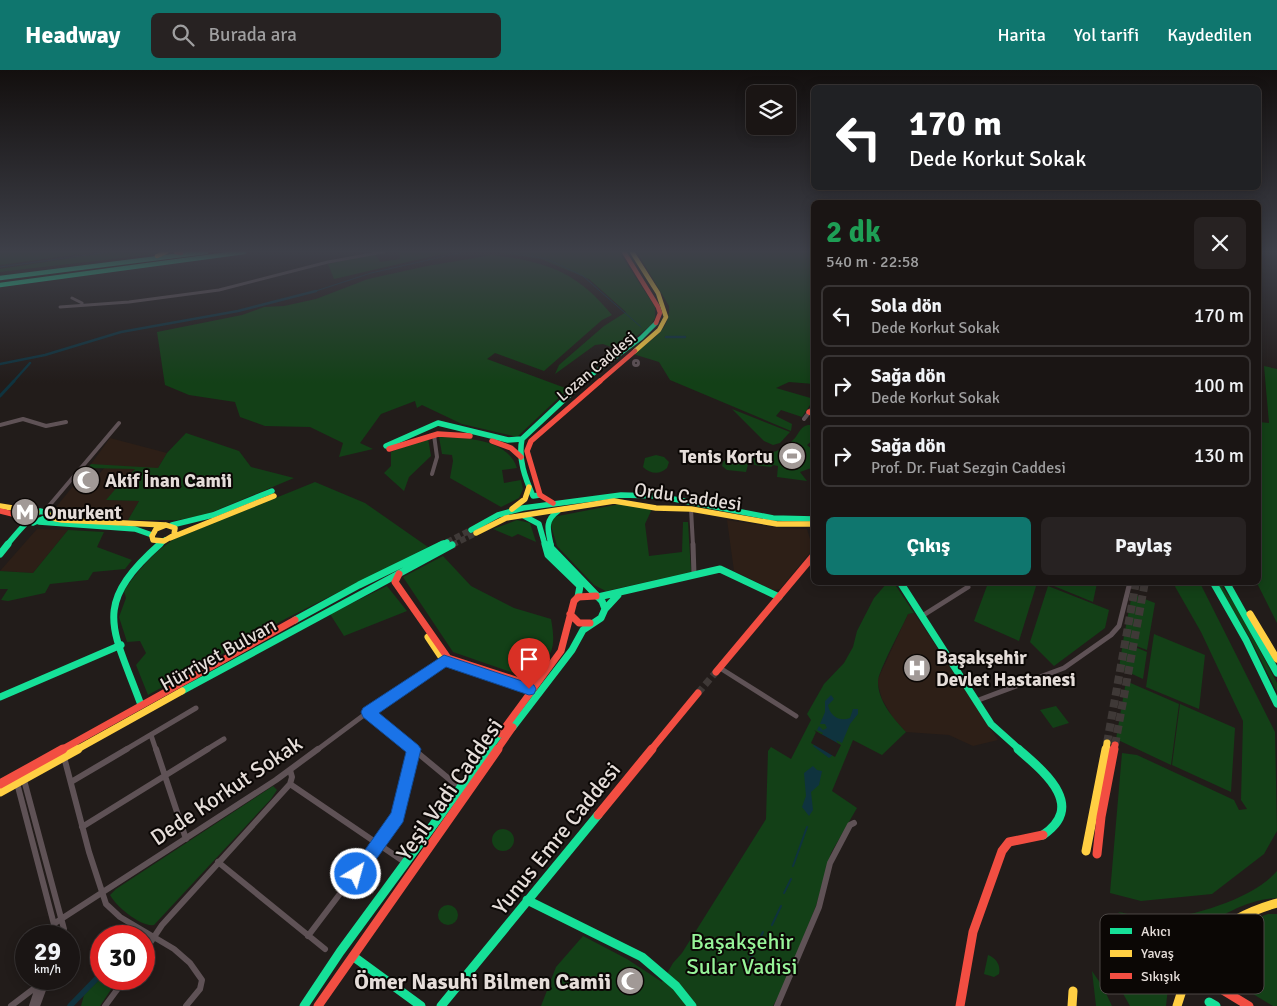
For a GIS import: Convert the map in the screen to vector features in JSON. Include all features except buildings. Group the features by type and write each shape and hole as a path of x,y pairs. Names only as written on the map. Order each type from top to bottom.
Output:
{"main road":[{"path":"654,296 660,305"},
{"path":"655,296 660,305"},
{"name":"Lozan Caddesi","path":"522,440 576,388 652,328 659,318 660,305"},
{"name":"Lozan Caddesi","path":"540,495 527,451 529,444 585,392 659,329 666,317 660,305"},
{"path":"576,388 582,387 585,392"},
{"path":"521,457 511,448 499,443 466,435 436,435 388,448 434,424 446,424 495,438 513,441 522,440 519,448 533,496 540,495 548,502 559,507"},
{"path":"426,427 426,432 436,435 446,429 446,424"},
{"path":"529,486 523,502 473,531 511,517 559,507"},
{"path":"0,511 29,519 31,523 135,528 153,538 168,539 273,494 213,515 157,528 153,538 152,547 125,578 112,600 110,621 140,707"},
{"path":"626,502 646,504 650,501 649,498 636,495"},
{"name":"Ordu Caddesi","path":"559,507 607,496 636,495 679,500 773,518 811,519"},
{"path":"672,508 660,504 660,501 664,499 679,500"},
{"name":"Ordu Caddesi","path":"559,507 601,502 626,502 656,508 691,509 765,523 811,524"},
{"path":"0,506 39,512 48,511"},
{"path":"504,513 559,507"},
{"path":"559,507 550,516 546,524 551,548 556,555 585,581 605,609"},
{"path":"0,560 23,534 38,523 48,511"},
{"path":"48,511 52,518 62,520 168,525 176,530 147,558 118,595 114,618 119,644"},
{"path":"0,554 29,519 39,512"},
{"path":"511,517 524,516 537,522 546,552 578,584 581,590 578,597 597,597 622,593 715,570 724,570 778,597"},
{"name":"Hürriyet Bulvarı","path":"0,784 373,578 449,544 399,574 316,617 0,792"},
{"path":"718,670 811,558"},
{"path":"399,574 395,582 446,660 531,684 538,682"},
{"path":"373,578 367,582 366,586 371,588 380,584 391,583 446,660 528,689 530,693"},
{"path":"902,585 997,731 1051,778 1060,795 1062,808 1058,820 1049,833 1039,837 1009,842 1002,851 973,932 960,1006"},
{"path":"1215,585 1246,640 1277,704"},
{"path":"1228,585 1277,672"},
{"name":"Yeşil Vadi Caddesi","path":"318,1006 354,957 466,792 572,650 583,630 601,618 612,600 622,593"},
{"name":"Yeşil Vadi Caddesi","path":"304,1006 342,950 407,864 564,646 569,633 571,605 578,597"},
{"path":"1236,599 1259,627 1277,659"},
{"path":"570,614 576,621 590,624"},
{"path":"0,696 119,644"},
{"name":"Yunus Emre Caddesi","path":"441,1006 698,693"},
{"path":"1086,850 1107,743"},
{"path":"1096,854 1115,745"},
{"path":"527,900 642,957 676,986 692,1006"},
{"path":"1243,914 1258,908 1277,904"},
{"path":"354,944 354,957 343,962 340,958 342,950 354,944"},
{"path":"354,957 421,1006"},
{"path":"1072,1006 1073,991"},
{"path":"1176,1006 1180,994"},
{"path":"1229,994 1249,1006"},
{"path":"1210,1002 1216,1006"}],"street":[{"path":"60,307 86,303 129,302 177,296"},
{"path":"72,298 86,303"},
{"path":"804,419 811,414"},
{"path":"0,424 23,419 41,426 66,422"},
{"path":"48,511 119,422"},
{"path":"432,474 437,457 436,435"},
{"path":"691,509 694,575"},
{"path":"976,701 1064,668 1111,635 1119,626 1129,585"},
{"path":"922,616 968,587"},
{"name":"Dede Korkut Sokak","path":"55,923 276,780 368,712 446,660"},
{"path":"718,670 796,716"},
{"path":"71,782 196,708"},
{"path":"368,712 454,783 464,785"},
{"path":"151,735 186,839"},
{"path":"82,827 224,739"},
{"path":"308,936 378,844 401,810 413,749"},
{"path":"64,757 82,827 102,893 111,912 135,925"},
{"path":"186,1006 200,989 202,980 198,971 155,936 162,925 288,786 292,777 290,770"},
{"path":"276,780 407,864"},
{"path":"20,782 63,925"},
{"path":"20,782 55,923"},
{"path":"454,783 456,796"},
{"path":"777,1006 819,907 830,863 846,833 854,823"},
{"path":"218,862 325,949"},
{"path":"11,1006 31,990"},
{"path":"32,1006 39,990"},
{"path":"37,1006 41,990"},
{"path":"106,1006 117,990"}],"shaded area":[{"path":"110,438 167,453 158,468 107,500 139,501 128,520 59,514 56,507 74,485 89,486 106,466 91,464"},
{"path":"727,520 778,528 807,529 811,542 811,551 780,589 773,590 734,571"},
{"path":"37,529 68,530 33,573 0,571"},
{"name":"Başakşehir Devlet Hastanesi","path":"914,613 998,740 973,746 949,735 906,732 893,718 882,699 877,681 908,614"}],"green space":[{"path":"325,296 594,296 612,315 602,320 544,371 495,353 487,359 568,389 517,437 462,424 422,405 417,408 415,401 381,414 360,443 373,449 339,457 343,443 310,427 265,426 240,417 235,402 189,395 165,385 157,332 242,315 264,307 284,306"},
{"path":"608,296 648,296 655,307 655,318 650,326 634,338 628,337 616,349 603,344 595,345 555,374 559,365 604,326 626,312"},
{"path":"663,296 811,296 811,384 789,382 776,388 811,398 811,404 802,417 781,410 776,416 792,424 791,431 670,380 659,362 633,354 653,339 663,328 667,322 669,306"},
{"path":"1264,366 1277,369 1277,623 1258,585 1261,585 1261,422 1269,423"},
{"path":"732,409 790,432 780,443 773,445 764,441"},
{"path":"811,425 811,442 807,445 811,448 811,468 800,472 807,481 777,477 778,466 773,465 771,467 754,465 754,462 749,461 746,472 727,470 722,466 723,462 732,454 765,454 781,449 806,426"},
{"path":"186,433 239,451 251,467 294,478 205,515 178,520 128,520 139,501 106,500 118,486 114,485 122,475 130,475 135,469 88,468 91,464 158,468 167,453"},
{"path":"439,437 472,439 495,445 504,451 512,458 517,468 502,470 504,483 521,480 523,489 519,498 501,507 450,478 453,461 452,455 442,454"},
{"path":"428,438 431,456 409,477 404,491 384,473 391,466 391,452"},
{"path":"656,455 664,457 669,462 667,468 655,473 643,467 645,458"},
{"path":"315,482 365,503 428,547 287,618 148,695 136,665 146,653 140,641 127,642 119,617 126,598 124,591 135,576 146,562 174,539"},
{"path":"625,503 652,509 645,524 649,556 682,552 683,522 688,522 691,572 606,591 594,585 557,546 550,522 553,517"},
{"path":"517,520 530,523 536,542 518,534 512,537 493,529"},
{"path":"68,530 104,532 97,547 132,560 125,569 93,572 88,580 50,584 45,593 8,601 1,600 8,589 0,589 0,571 33,573"},
{"path":"443,556 471,586 514,608 551,619 553,646 551,652 531,679 453,652 403,577"},
{"name":"Başakşehir Sular Vadisi","path":"885,585 895,585 914,613 908,614 886,660 878,682 883,702 891,715 906,732 882,755 853,740 832,791 857,808 831,853 816,906 782,990 773,1006 541,1006 556,967 583,936 627,959 662,982 766,819 768,751 771,747 791,759 811,720 807,714 824,684 844,663 853,647 857,631 874,598"},
{"path":"987,585 1036,585 1019,641 974,621"},
{"path":"1051,585 1096,585 1093,602"},
{"path":"1174,585 1201,585 1275,732 1277,831 1264,854 1212,894 1141,901 1110,893 1122,753 1137,755 1234,800 1239,810 1247,809 1241,800 1243,721 1201,632"},
{"path":"1218,585 1221,585 1239,611 1277,683 1277,692 1251,640"},
{"path":"387,586 407,611 344,636 330,614"},
{"path":"1048,586 1109,610 1105,628 1054,666 1030,642"},
{"path":"1132,594 1155,603 1147,650 1123,641"},
{"path":"1154,634 1205,655 1199,709 1146,687"},
{"path":"1123,642 1147,652 1143,679 1119,668"},
{"path":"1126,681 1179,704 1171,765 1116,739"},
{"path":"1180,704 1235,728 1231,792 1172,765"},
{"path":"1056,706 1069,723 1053,728 1040,710"},
{"path":"273,786 277,790 271,799 154,925 142,923 123,910 110,895 116,889"},
{"path":"503,829 511,832 514,840 511,848 503,851 495,848 492,840 495,832"},
{"path":"1277,871 1277,898 1256,901 1227,914 1190,914 1223,904 1267,881"},
{"path":"448,905 455,908 458,915 455,922 448,925 441,922 438,915 441,908"},
{"path":"1277,914 1277,1006 1273,1006 1253,994 1264,994 1264,916"},
{"path":"988,955 996,960 999,965 999,974 994,977 984,974"},
{"path":"1092,971 1100,983 1100,994 1106,994 1112,1006 1096,1006"},
{"path":"90,989 111,990 100,1006 81,1006 84,995"},
{"path":"1123,994 1167,994 1166,1006 1130,1006"}],"water":[{"path":"831,695 834,699 828,705 833,715 839,719 850,718 853,709 858,709 858,714 850,724 842,743 836,740 838,744 834,754 829,758 813,746 823,733 817,730 819,726 823,730 827,728 825,724 820,724 825,712 825,701"},
{"path":"813,766 817,770 822,771 819,785 811,792 813,810 809,816 802,807 806,796 804,773"}],"pier":[{"path":"814,730 841,745 835,757 811,743 816,732"}],"waterway":[{"path":"0,364 45,355 121,332 238,311 298,296"},
{"path":"605,296 641,327"},
{"path":"666,337 685,337"},
{"path":"13,382 30,363"},
{"path":"0,396 14,381"},
{"path":"793,866 807,827"},
{"path":"784,893 791,879"},
{"path":"772,925 781,906"},
{"path":"747,966 763,932"},
{"path":"70,1006 90,985"}],"tunnel":[{"path":"447,542 471,530"},
{"path":"452,545 476,533"},
{"path":"1107,743 1135,585"},
{"path":"1115,745 1144,585"},
{"path":"698,693 716,672"}],"traffic: fast":[{"path":"540,495 533,496 525,475 520,453 522,439 587,378 641,338 656,323"},
{"path":"386,446 438,423 508,440 522,439"},
{"path":"172,525 213,515 272,491"},
{"path":"471,530 498,515 523,508 621,495 658,496 773,518 811,519"},
{"path":"0,554 25,525 30,519 35,514 40,511 48,513 47,517 33,523 29,520"},
{"path":"513,727 572,650 583,630 601,618 605,609 602,601 551,548 547,523 550,517 558,511"},
{"path":"524,516 539,524 548,555 580,586 578,597"},
{"path":"39,522 135,529 152,535"},
{"path":"141,705 118,643 113,617 114,606 121,587 127,578 165,540"},
{"path":"295,620 359,585 447,542"},
{"path":"182,691 452,545"},
{"path":"598,597 720,569 779,597"},
{"path":"902,585 991,724 1051,778 1060,795 1061,814 1055,827 1043,835"},
{"path":"1215,585 1246,640 1277,704"},
{"path":"1228,585 1277,673"},
{"path":"605,609 618,595"},
{"path":"0,697 121,645"},
{"path":"490,676 528,689 530,693"},
{"path":"304,1006 340,952 500,734"},
{"path":"441,1006 598,815"},
{"path":"527,900 642,957 676,986 692,1006"},
{"path":"354,957 421,1006"},
{"path":"1209,1002 1216,1006"}],"traffic: slow":[{"path":"635,351 659,330 666,317 659,296"},
{"path":"512,509 525,499 529,487"},
{"path":"170,538 274,496"},
{"path":"476,533 506,518 614,501 656,508 691,509 777,524 811,524"},
{"path":"0,506 37,512"},
{"path":"48,514 52,518 62,520 165,525"},
{"path":"166,525 175,528 174,535 164,541 153,540 152,536 156,529 166,525"},
{"path":"1250,614 1277,659"},
{"path":"428,637 444,661 452,664"},
{"path":"0,792 182,691"},
{"path":"1086,851 1107,743"},
{"path":"1245,914 1277,903"},
{"path":"1072,1006 1073,991"},
{"path":"1177,1006 1180,994"}],"traffic: jam":[{"path":"651,296 660,313 656,323"},
{"path":"553,503 540,495 527,451 531,441 635,351"},
{"path":"389,449 438,434 470,436"},
{"path":"492,441 511,448 521,457"},
{"path":"0,511 29,518"},
{"path":"716,672 811,559"},
{"path":"399,574 395,582 448,658 531,685 538,682"},
{"path":"500,734 561,651 574,601 578,597 596,596"},
{"path":"570,614 579,623 590,623"},
{"path":"0,784 295,620"},
{"path":"598,815 698,693"},
{"path":"318,1006 513,727"},
{"path":"1097,854 1101,817 1115,745"},
{"path":"960,1006 973,932 1002,851 1009,842 1043,835"},
{"path":"1229,994 1249,1006"}],"place":[{"name":"Tenis Kortu","path":"792,456"},
{"name":"Akif İnan Camii","path":"86,480"},
{"name":"Onurkent","path":"25,512"},
{"name":"Başakşehir Devlet Hastanesi","path":"917,668"},
{"name":"Ömer Nasuhi Bilmen Camii","path":"630,981"}],"route":[{"path":"356,874 398,817 413,749 368,712 444,661 529,689"}]}
